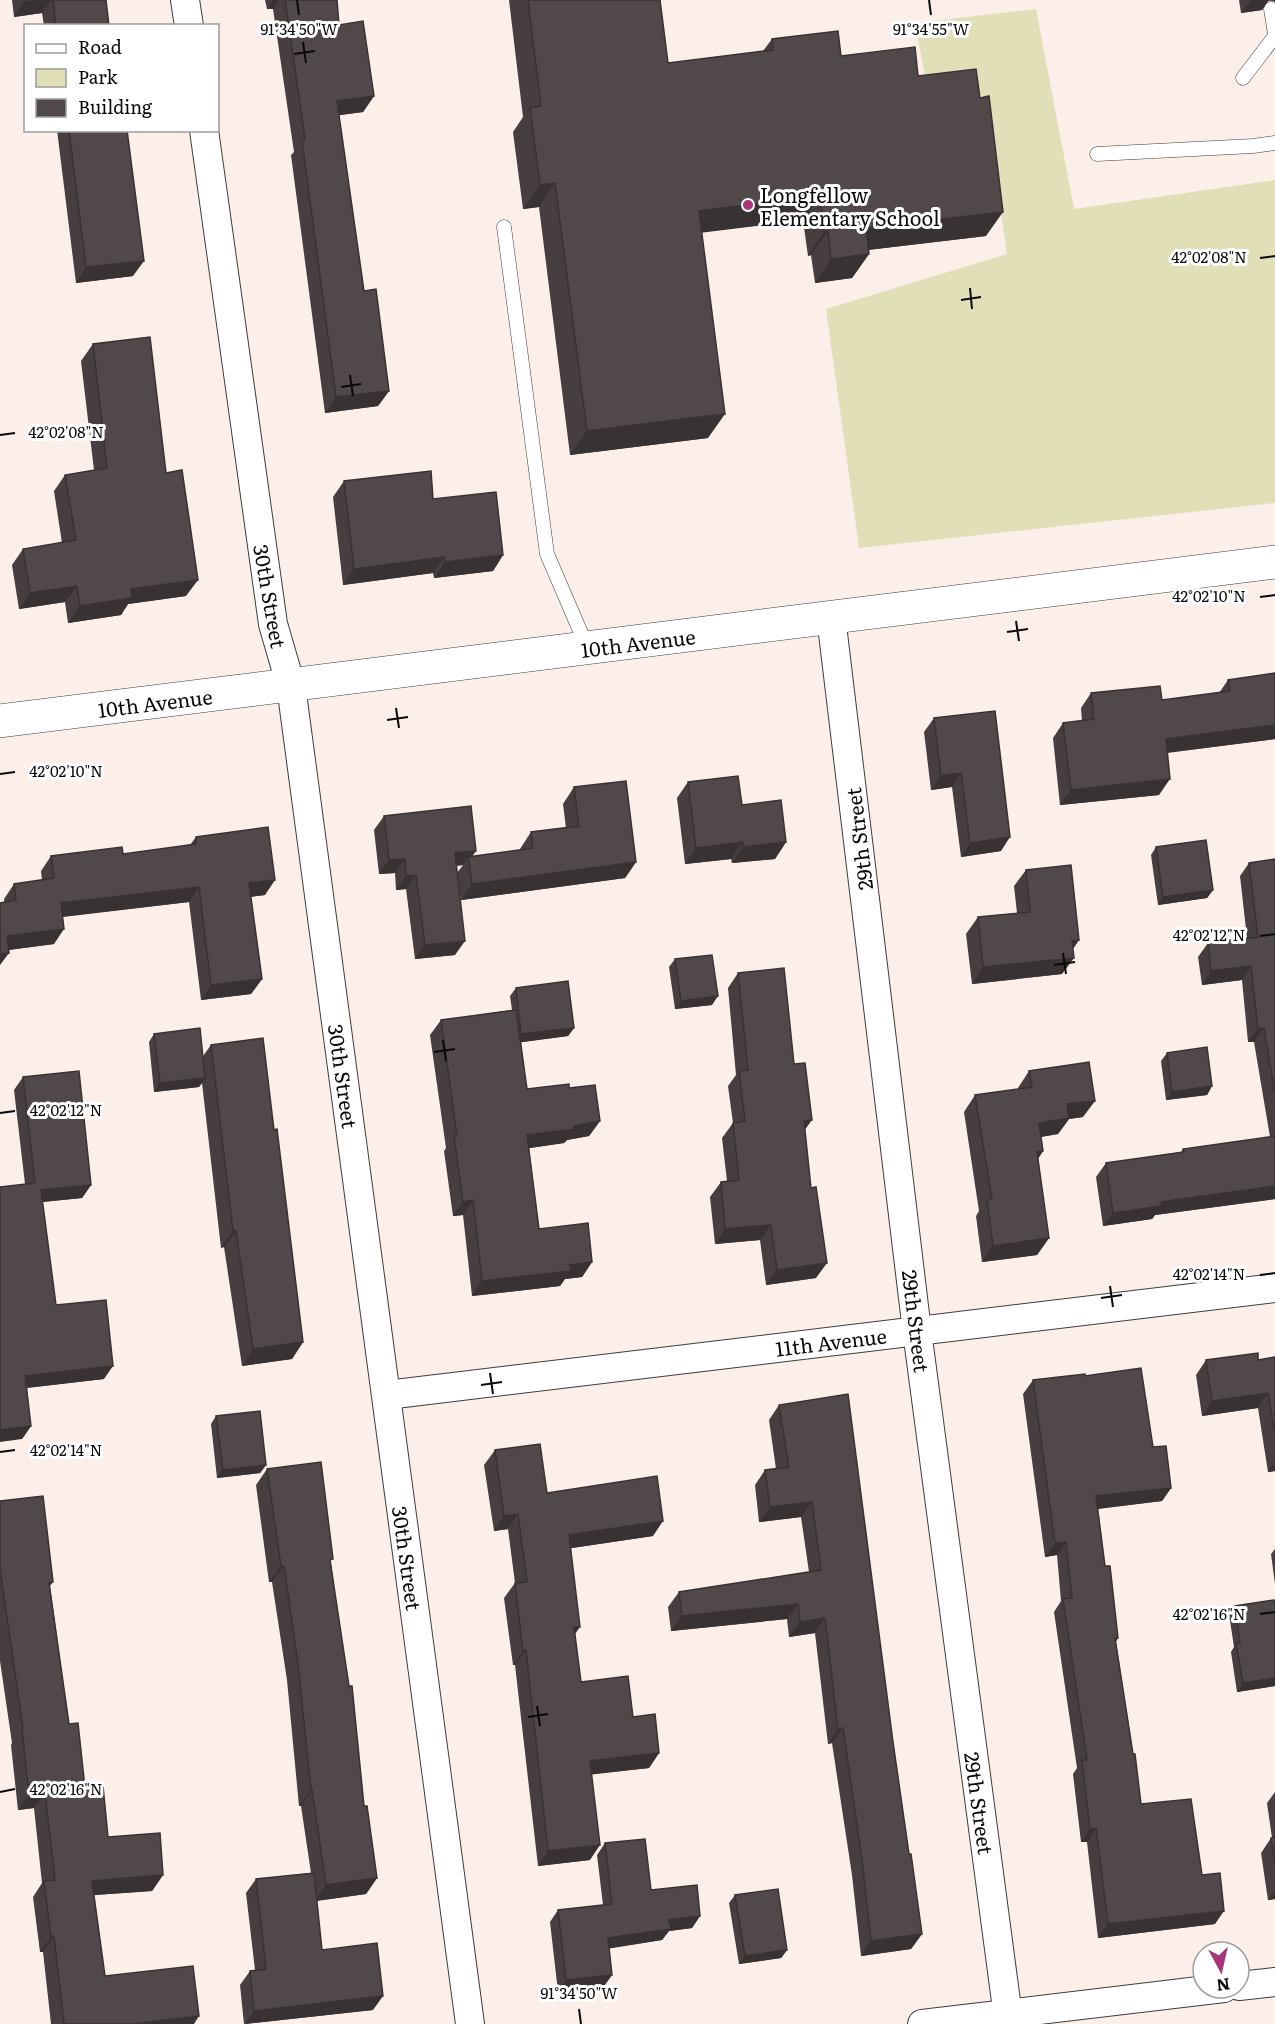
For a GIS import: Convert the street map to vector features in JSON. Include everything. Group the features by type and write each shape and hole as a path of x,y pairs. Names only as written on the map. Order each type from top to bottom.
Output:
{"street":[{"path":"185,0 189,24"},
{"name":"30th Street","path":"204,132 273,624 291,686 470,2024"},
{"name":"10th Avenue","path":"0,721 1275,562"},
{"name":"29th Street","path":"831,617 917,1331 1009,2019"},
{"name":"11th Avenue","path":"387,1395 1275,1288"},
{"path":"1251,1985 1275,1982"},
{"path":"922,2024 1009,2019 1191,1993"}],"lane":[{"path":"1243,78 1275,35 1271,9"},
{"path":"1097,154 1275,143"},
{"path":"504,227 547,554 588,649"}],"green space":[{"path":"1036,9 1074,209 1275,180 1275,503 859,548 826,309 1007,254 983,95 928,92 915,23"}],"building":[{"path":"53,0 106,0 109,24 56,24"},
{"path":"285,0 337,0 339,25 363,21 374,96 337,101 364,291 376,289 389,391 336,397 302,140 305,139"},
{"path":"528,0 660,0 668,63 773,50 772,39 838,31 841,56 915,47 918,76 976,69 980,98 989,96 1003,212 866,228 869,254 831,259 828,231 824,232 820,196 699,211 725,414 587,431 555,183 540,185 530,108 541,106"},
{"path":"69,132 127,132 144,261 86,267"},
{"path":"150,337 166,473 182,470 198,580 131,589 132,598 80,606 77,586 30,593 23,549 76,540 65,475 107,468 93,344"},
{"path":"431,471 433,499 496,492 503,555 445,562 444,557 354,569 344,481"},
{"path":"1275,673 1275,725 1166,739 1170,779 1071,790 1063,723 1094,719 1091,693 1160,686 1162,700 1230,691 1228,680"},
{"path":"995,711 1010,837 970,843 961,773 941,776 934,718"},
{"path":"738,776 742,805 781,800 786,842 743,847 743,842 696,848 688,782"},
{"path":"626,781 636,862 472,884 468,857 533,848 531,832 579,826 574,787"},
{"path":"471,806 476,851 455,853 465,941 425,945 416,875 406,876 405,859 389,860 384,816"},
{"path":"268,827 275,880 249,883 262,979 211,985 199,887 61,903 64,929 7,936 9,953 0,954 0,903 16,900 14,884 54,878 51,856 122,847 123,854 196,844 196,837"},
{"path":"1206,840 1213,890 1163,897 1156,847"},
{"path":"1275,859 1275,1094 1264,1028 1258,1029 1251,966 1211,971 1208,943 1258,937 1249,863"},
{"path":"1071,865 1079,940 1072,941 1074,958 983,967 978,917 1030,912 1026,870"},
{"path":"712,955 718,996 681,1001 675,959"},
{"path":"784,968 794,1064 805,1063 812,1120 804,1121 811,1188 816,1187 827,1263 777,1270 771,1225 725,1229 721,1182 739,1180 733,1123 745,1121 739,1071 748,1070 738,973"},
{"path":"568,981 574,1028 521,1034 516,988"},
{"path":"516,1010 527,1089 569,1084 569,1088 595,1085 600,1121 574,1126 575,1129 527,1135 539,1229 588,1223 592,1262 570,1265 571,1271 482,1281 473,1200 463,1202 454,1136 457,1136 441,1020"},
{"path":"200,1028 205,1078 160,1083 154,1034"},
{"path":"263,1038 274,1130 277,1129 303,1342 253,1349 236,1231 233,1231 211,1045"},
{"path":"1207,1047 1212,1086 1172,1092 1167,1053"},
{"path":"1089,1062 1095,1101 1067,1104 1069,1118 1039,1123 1043,1151 1037,1152 1049,1238 993,1246 987,1200 992,1199 975,1095 1032,1087 1029,1071"},
{"path":"79,1071 91,1185 41,1190 56,1305 106,1300 113,1366 25,1376 31,1426 0,1430 0,1187 35,1183 23,1077"},
{"path":"1275,1136 1275,1186 1161,1202 1162,1206 1113,1213 1106,1163"},
{"path":"1258,1353 1258,1360 1275,1357 1275,1435 1268,1393 1212,1401 1206,1360"},
{"path":"1141,1368 1153,1447 1166,1446 1171,1488 1096,1496 1105,1566 1110,1566 1118,1638 1115,1638 1133,1754 1135,1754 1141,1804 1191,1799 1202,1875 1220,1873 1224,1911 1108,1924 1096,1828 1090,1829 1082,1760 1087,1760 1063,1599 1072,1598 1066,1542 1055,1543 1033,1380"},
{"path":"848,1394 893,1742 922,1934 871,1941 843,1728 838,1729 825,1618 800,1622 798,1604 682,1616 679,1592 821,1570 812,1502 770,1507 765,1470 789,1467 779,1405"},
{"path":"260,1411 266,1465 223,1470 216,1416"},
{"path":"540,1444 547,1493 657,1476 663,1521 569,1535 580,1627 574,1627 581,1682 628,1676 633,1717 655,1714 659,1753 590,1761 600,1845 548,1851 526,1650 523,1651 515,1583 527,1582 518,1514 504,1516 495,1450"},
{"path":"321,1462 333,1559 330,1560 349,1686 352,1686 364,1806 367,1806 377,1878 326,1885 311,1790 298,1664 267,1469"},
{"path":"43,1496 53,1582 49,1583 69,1724 78,1723 85,1788 103,1786 108,1837 160,1833 163,1875 92,1881 105,1976 193,1966 199,2016 133,2024 64,2024 54,1936 51,1937 44,1881 55,1880 45,1793 29,1795 23,1729 0,1569 0,1501"},
{"path":"1274,1600 1275,1678 1243,1683 1236,1643 1240,1643 1235,1606"},
{"path":"1275,1837 1275,1864 1271,1838"},
{"path":"645,1839 651,1890 697,1885 700,1916 669,1920 671,1929 608,1938 612,1975 566,1980 558,1910 612,1904 605,1843"},
{"path":"314,1873 322,1950 377,1943 383,1996 254,2011 250,1971 266,1969 256,1879"},
{"path":"778,1889 787,1950 745,1956 735,1895"}],"place":[{"name":"Longfellow Elementary School","path":"748,205"}]}
